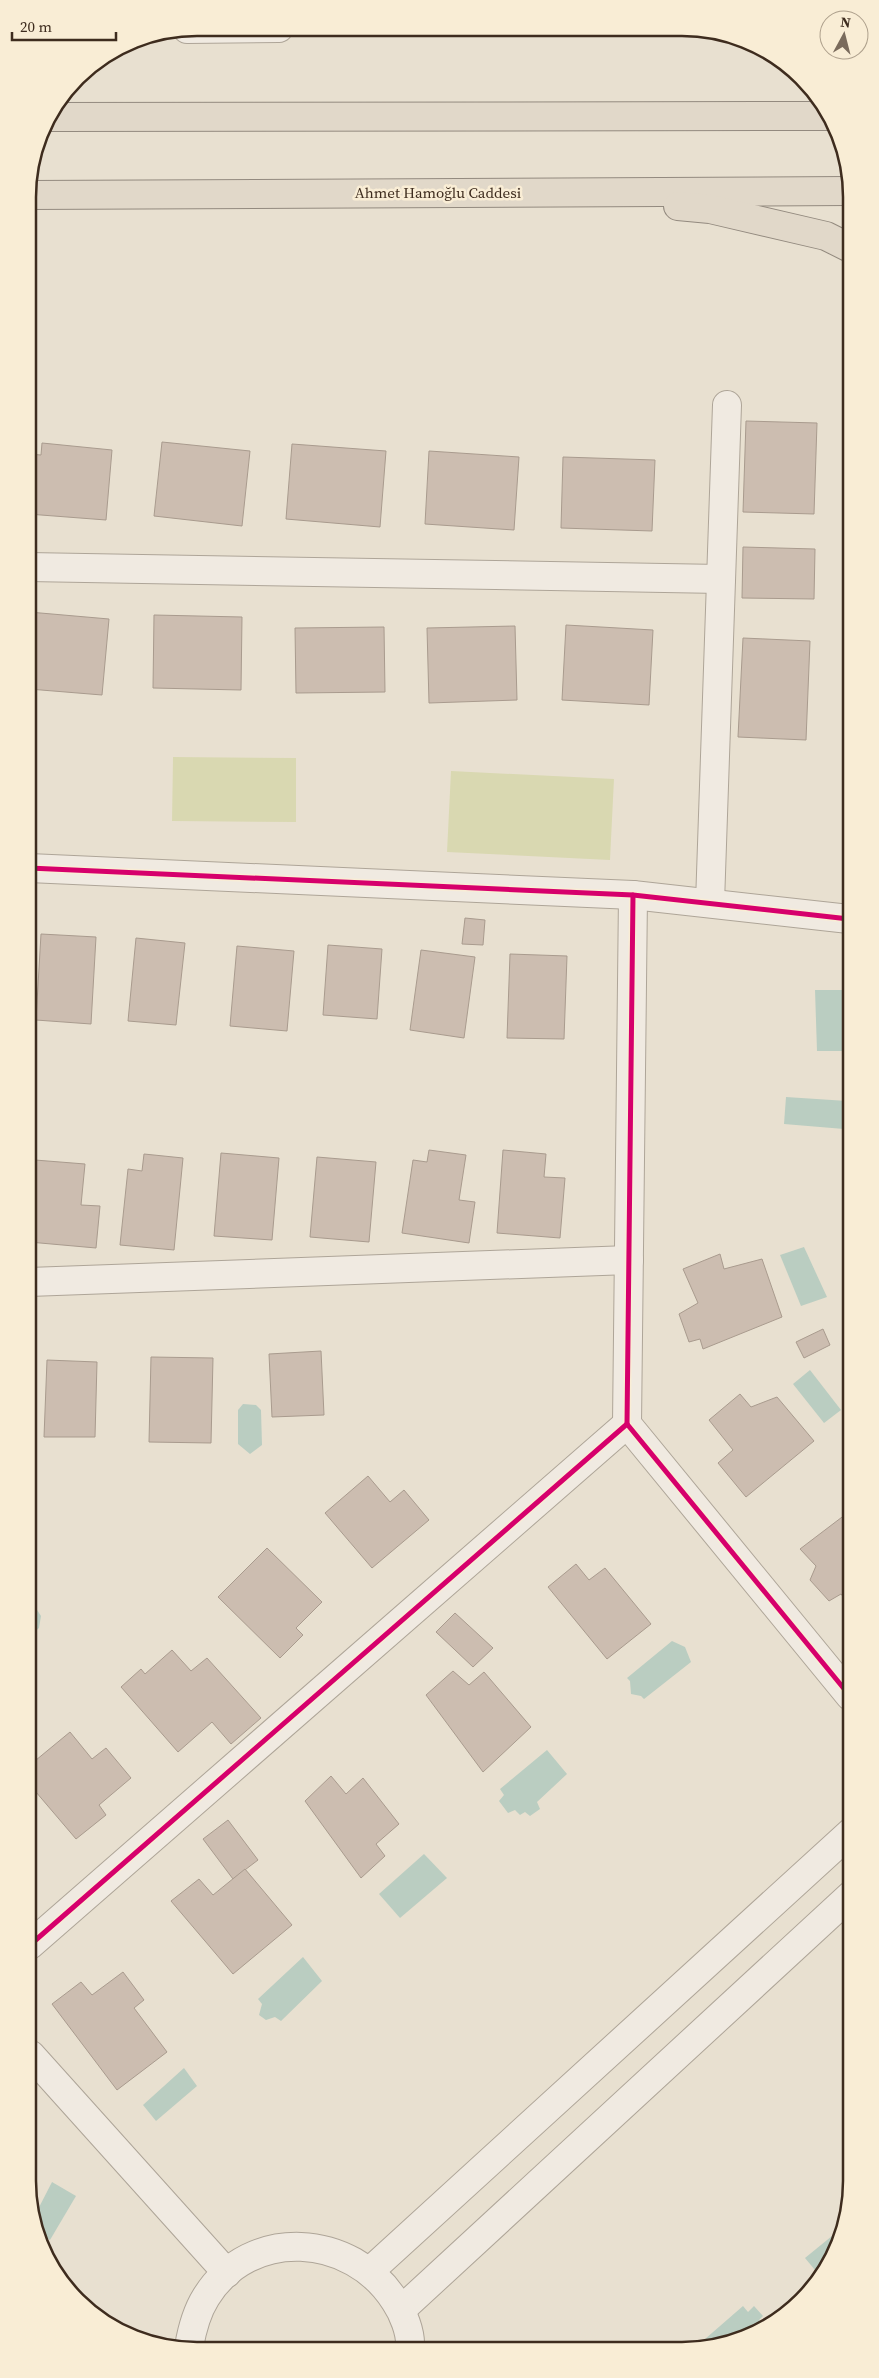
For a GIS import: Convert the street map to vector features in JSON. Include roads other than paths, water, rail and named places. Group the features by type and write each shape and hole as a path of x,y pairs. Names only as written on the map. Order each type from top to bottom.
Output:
{"highway":[{"path":"58,117 820,116"},
{"name":"Ahmet Hamoğlu Caddesi","path":"37,194 842,191"},
{"path":"524,192 710,209 826,236 843,244"}],"street":[{"path":"710,903 727,405"},
{"path":"37,566 720,579"},
{"path":"37,868 633,895 843,918"},
{"path":"633,895 627,1424 842,1687"},
{"path":"36,1282 629,1260"},
{"path":"36,1940 627,1424"},
{"path":"370,2271 842,1840"},
{"path":"401,2310 842,1903"},
{"path":"36,2061 226,2273"},
{"path":"190,2341 193,2324 206,2296 226,2273 253,2256 282,2247 313,2247 344,2255 370,2271 388,2289 401,2310 409,2342"}]}
